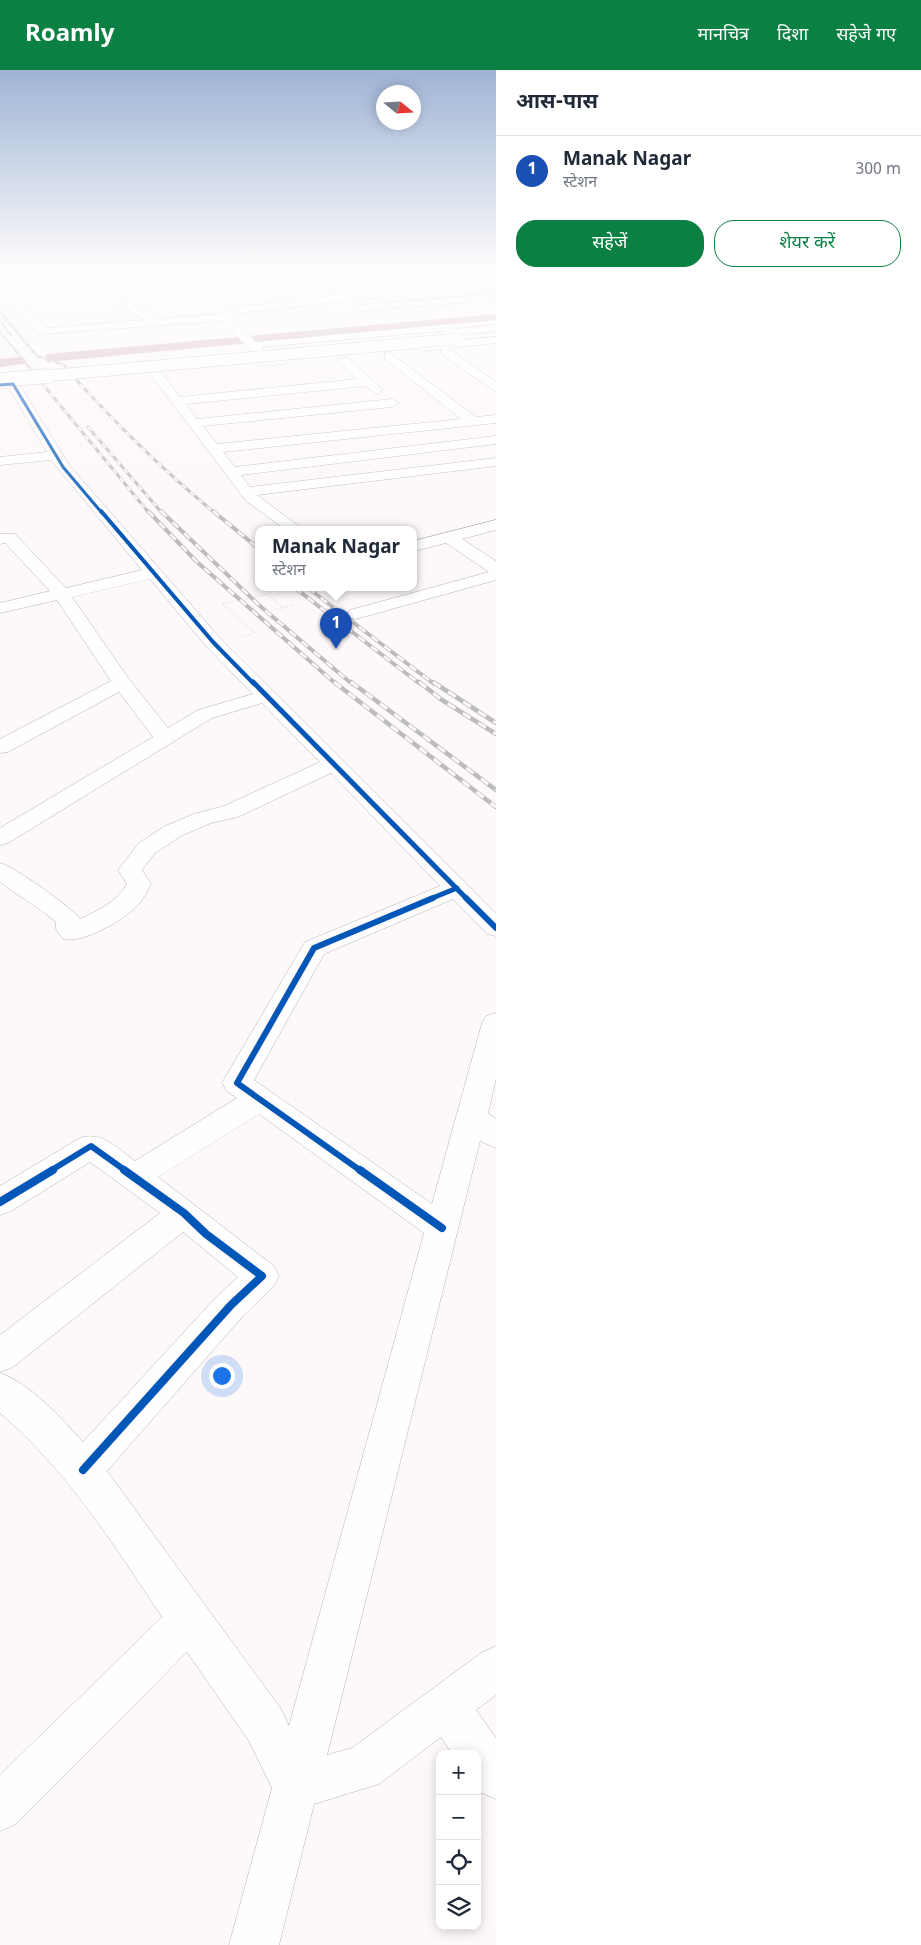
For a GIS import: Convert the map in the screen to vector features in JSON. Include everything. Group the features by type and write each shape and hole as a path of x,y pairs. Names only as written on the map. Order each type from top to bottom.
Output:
{"main road":[{"path":"0,372 177,356"},
{"path":"0,380 262,356"},
{"path":"264,356 268,361"},
{"path":"102,375 317,356"},
{"path":"390,356 474,422"},
{"path":"453,356 496,388"},
{"path":"344,361 420,427"},
{"path":"154,371 251,498 290,526"},
{"path":"176,401 368,382"},
{"path":"0,385 13,384 16,403 55,454 62,467 213,642 496,928"},
{"path":"194,423 399,409"},
{"path":"214,449 496,419"},
{"path":"231,472 496,440"},
{"path":"0,461 55,454"},
{"path":"246,492 496,462"},
{"path":"417,545 496,525"},
{"path":"3,535 60,592 122,683 164,738"},
{"path":"449,537 496,569"},
{"path":"0,608 60,592 153,573"},
{"path":"356,614 496,575"},
{"path":"0,747 122,683"},
{"path":"0,838 205,714 266,696"},
{"path":"0,870 37,898 53,906 68,920 68,929 72,933 110,914 135,895 139,884 130,870 135,859 154,843 181,828 211,815 230,812 333,764"},
{"path":"442,1228 237,1083 314,948 457,888"},
{"path":"254,1945 442,1228 484,1126 496,1023"},
{"path":"135,1176 259,1099"},
{"path":"0,1202 91,1146 184,1212 206,1234 262,1276 231,1305 83,1470"},
{"path":"0,1356 184,1212"},
{"path":"0,1390 28,1411 83,1470 119,1518 264,1725 295,1786"},
{"path":"0,1808 189,1620"},
{"path":"295,1786 362,1768 496,1668"},
{"path":"446,1707 496,1776"}],"path":[{"path":"213,642 255,633 222,604 267,594 283,608"},
{"path":"273,610 294,605"}],"waterway":[{"path":"48,358 64,356"},
{"path":"0,363 20,361"}],"railway":[{"path":"20,356 37,377"},
{"path":"38,356 64,365 74,377"},
{"path":"36,376 149,513"},
{"path":"73,376 141,447 215,513"},
{"path":"88,427 162,513"},
{"path":"148,511 197,562 336,684"},
{"path":"161,511 260,606 352,684"},
{"path":"213,511 255,546"},
{"path":"299,591 420,684"},
{"path":"312,591 434,684"},
{"path":"334,682 496,807"},
{"path":"351,682 496,790"},
{"path":"419,682 442,700 496,734"},
{"path":"433,682 496,723"}],"cycle path":[{"path":"0,385 13,384 63,467 213,642 496,928"},
{"path":"442,1228 237,1083 314,948 457,888"},
{"path":"0,1202 91,1146 184,1213 206,1234 262,1276 231,1305 83,1470"}],"place":[{"name":"Manak Nagar","path":"336,649"}]}
